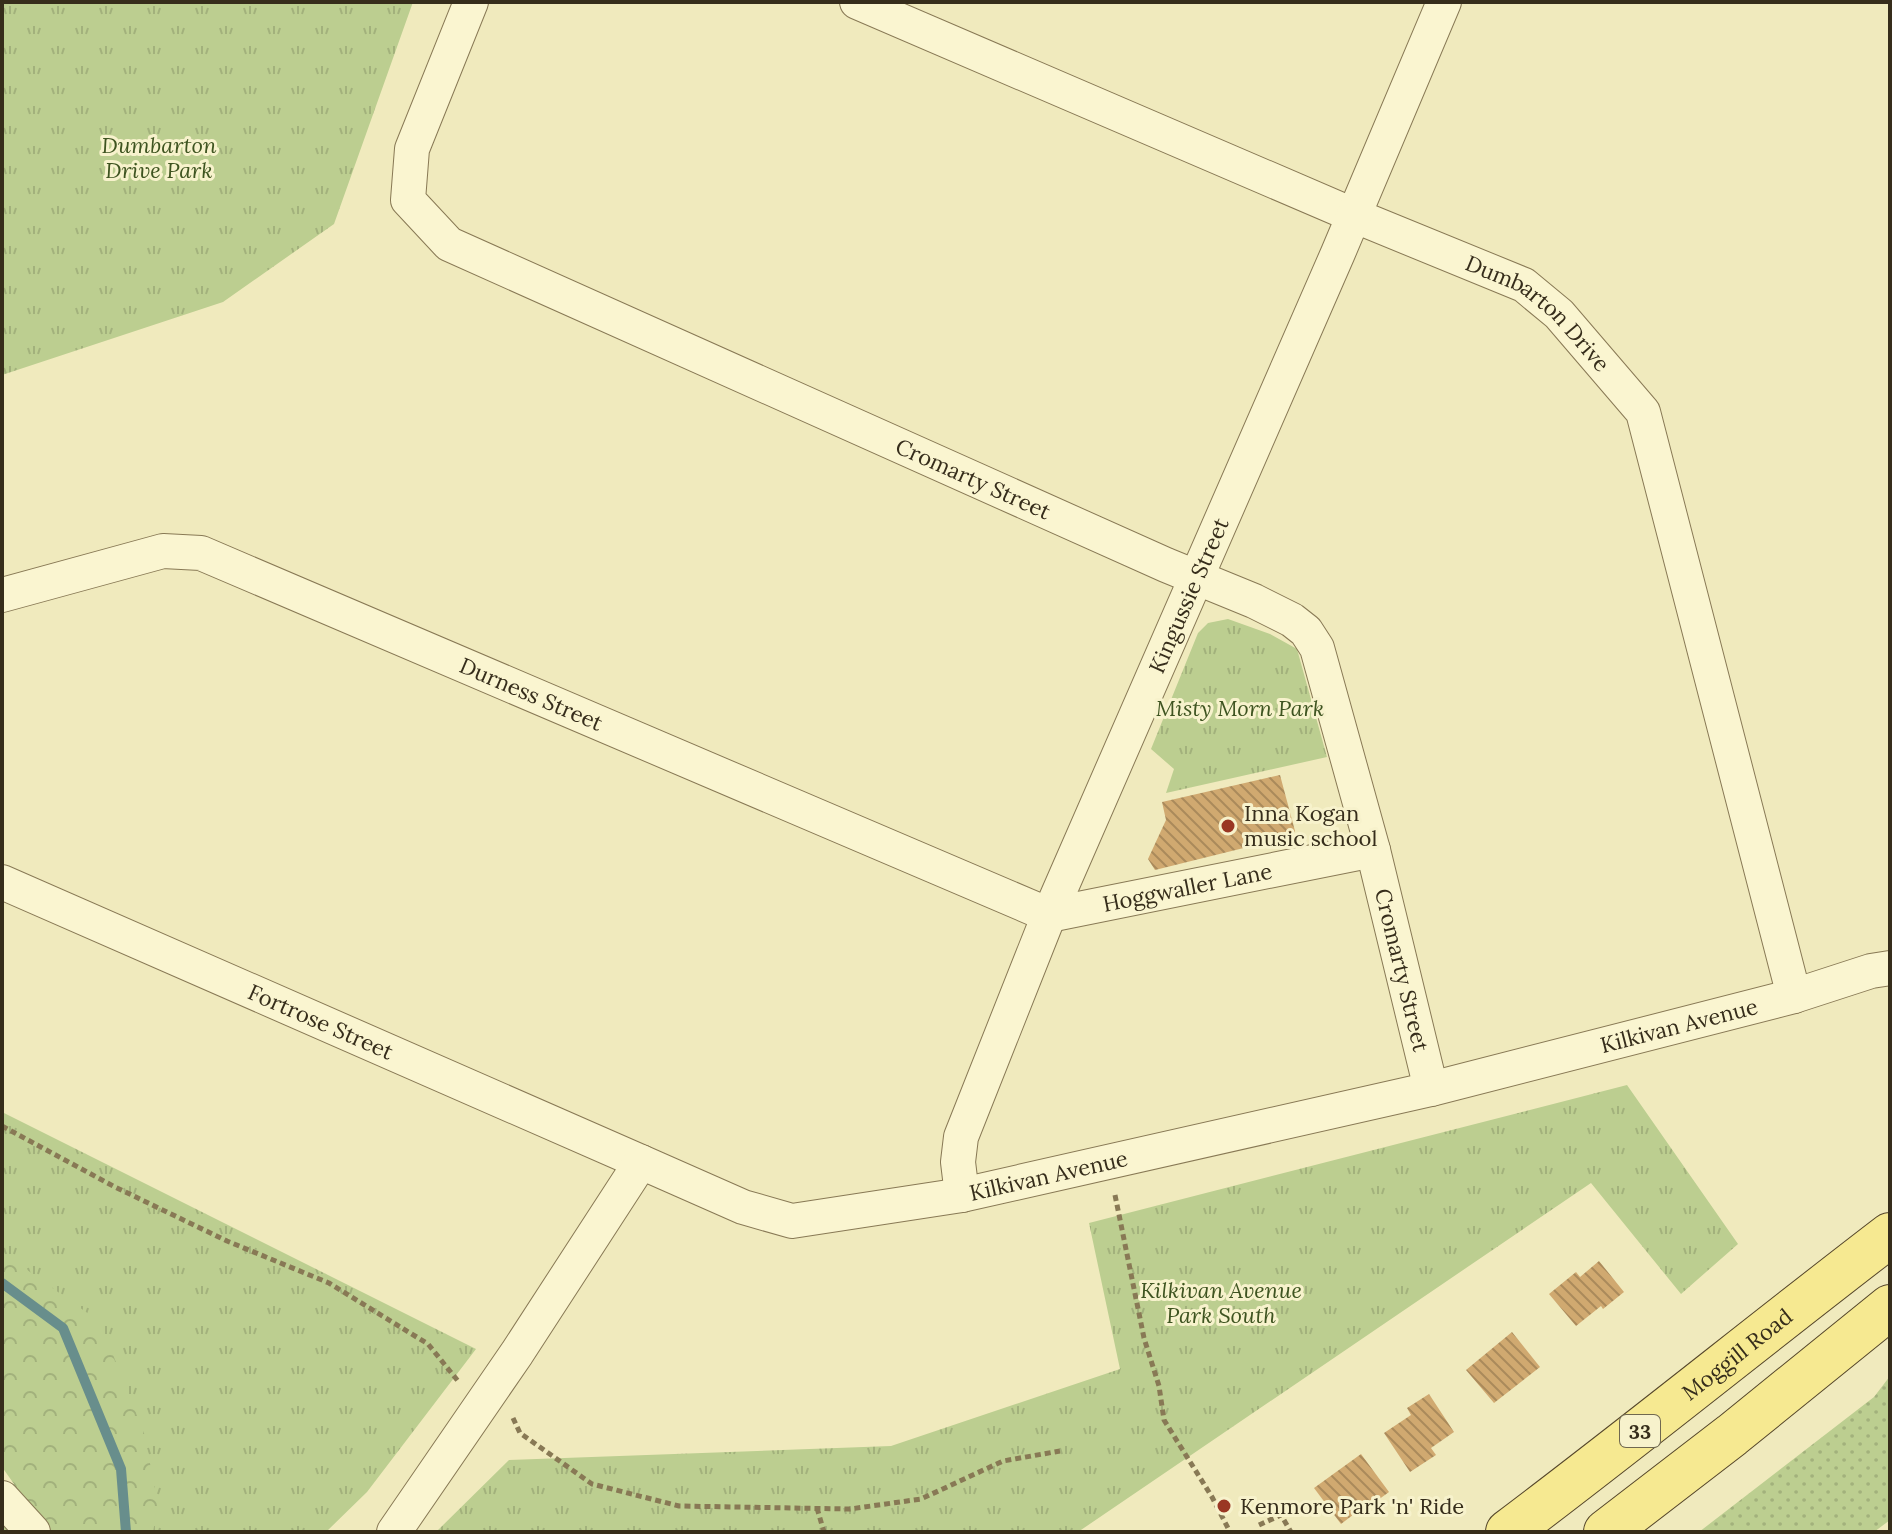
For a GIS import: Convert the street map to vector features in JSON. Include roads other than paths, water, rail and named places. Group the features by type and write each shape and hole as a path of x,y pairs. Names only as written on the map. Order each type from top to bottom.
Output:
{"main road":[{"name":"Moggill Road","path":"1508,1532 1890,1235"},
{"path":"1606,1532 1890,1307"}],"street":[{"name":"Cromarty Street","path":"471,2 412,149 408,200 449,244 1254,601 1292,620 1306,631 1317,648 1373,850 1431,1089"},
{"name":"Dumbarton Drive","path":"857,2 1524,285 1559,314 1643,412 1794,996"},
{"name":"Kingussie Street","path":"962,1195 958,1162 961,1137 1049,915 1444,2"},
{"name":"Durness Street","path":"2,595 163,551 201,553 1049,915"},
{"name":"Hoggwaller Lane","path":"1049,915 1373,850"},
{"name":"Fortrose Street","path":"2,882 641,1162"},
{"name":"Kilkivan Avenue","path":"641,1162 743,1207 792,1221 962,1195 1431,1089 1794,996 1871,971 1890,968"},
{"path":"394,1532 488,1396 641,1162"},
{"path":"2,1498 33,1532"}],"waterway":[{"path":"2,1283 63,1328 121,1469 126,1532"}],"place":[{"name":"Inna Kogan music school","path":"1228,826"},
{"name":"Kenmore Park 'n' Ride","path":"1224,1506"}],"park label":[{"name":"Dumbarton Drive Park","path":"159,158"},
{"name":"Misty Morn Park","path":"1240,708"},
{"name":"Kilkivan Avenue Park South","path":"1221,1302"}]}
